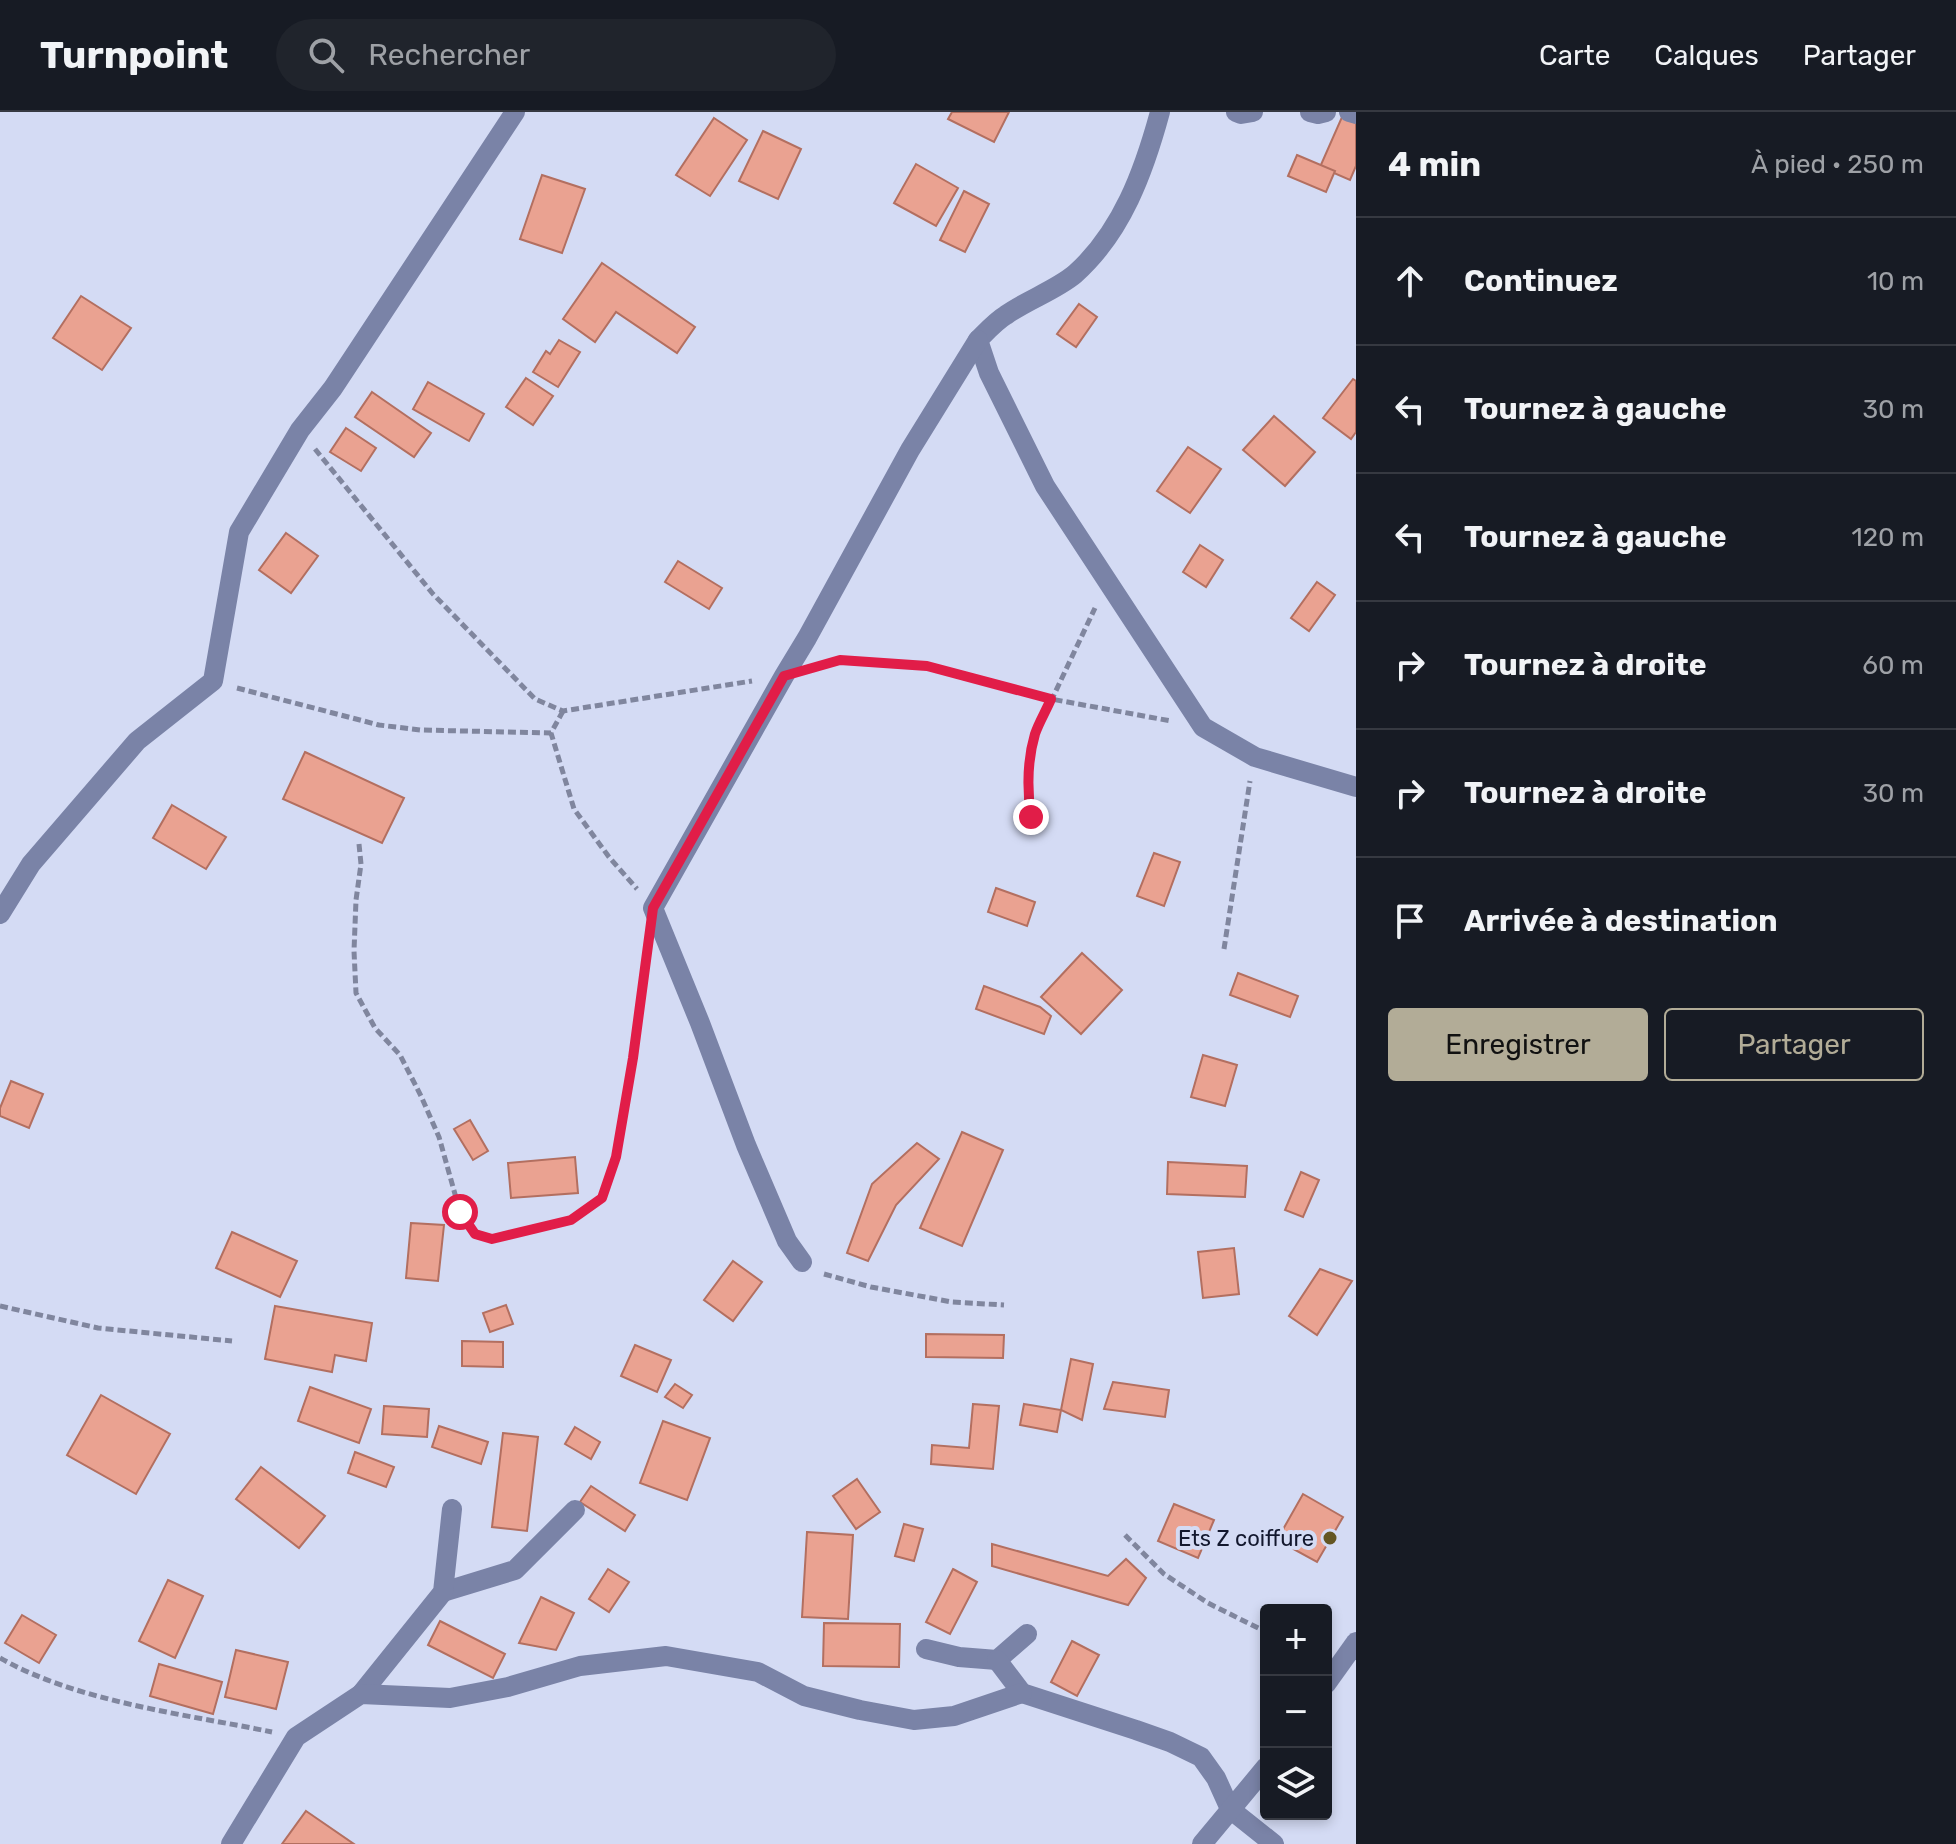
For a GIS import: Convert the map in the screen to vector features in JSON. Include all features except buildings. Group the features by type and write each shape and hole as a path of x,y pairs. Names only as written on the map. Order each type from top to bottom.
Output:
{"street":[{"path":"0,914 31,864 137,741 213,681 239,532 300,430 333,388 515,112"},
{"path":"802,1262 787,1241 746,1145 653,908 910,450 978,340 1003,316 1073,275 1104,242 1127,206 1149,155 1160,112"},
{"path":"1236,112 1253,112"},
{"path":"1310,112 1326,112"},
{"path":"1349,112 1356,114"},
{"path":"978,340 989,373 1045,486 1203,727 1255,757 1356,787"},
{"path":"231,1844 296,1737 361,1694 443,1592 452,1509"},
{"path":"443,1592 515,1570 575,1510"},
{"path":"926,1649 959,1657 997,1660 1027,1634"},
{"path":"1332,1676 1356,1642"},
{"path":"361,1694 450,1698 508,1687 580,1666 666,1656 758,1672 804,1696 914,1720 954,1716 1022,1693"},
{"path":"997,1660 1022,1693 1170,1742 1201,1757 1216,1778 1230,1809 1274,1844"},
{"path":"1202,1844 1260,1774"}],"path":[{"path":"300,430 433,594 535,699 563,711 784,676 840,660 927,666 1051,699 1203,727"},
{"path":"1031,817 1027,788 1035,735 1107,583"},
{"path":"213,681 379,725 420,730 551,733"},
{"path":"563,711 551,733 574,809 609,857 653,908"},
{"path":"1224,949 1255,757"},
{"path":"359,844 361,864 354,951 356,993 375,1028 400,1055 421,1096 439,1137 460,1212 475,1234 492,1239 571,1220 602,1198 616,1157 647,953"},
{"path":"802,1262 821,1274 871,1287 952,1302 1004,1305"},
{"path":"0,1306 98,1328 232,1341"},
{"path":"1125,1535 1164,1574 1208,1603 1260,1629"},
{"path":"0,1658 95,1696 296,1737"}],"place":[{"name":"Ets Z coiffure","path":"1330,1538"}],"route":[{"path":"460,1212 475,1234 492,1239 571,1220 602,1198 616,1157 653,908 784,676 840,660 927,666 1051,699 1035,735 1030,762 1027,788 1031,817"}]}
